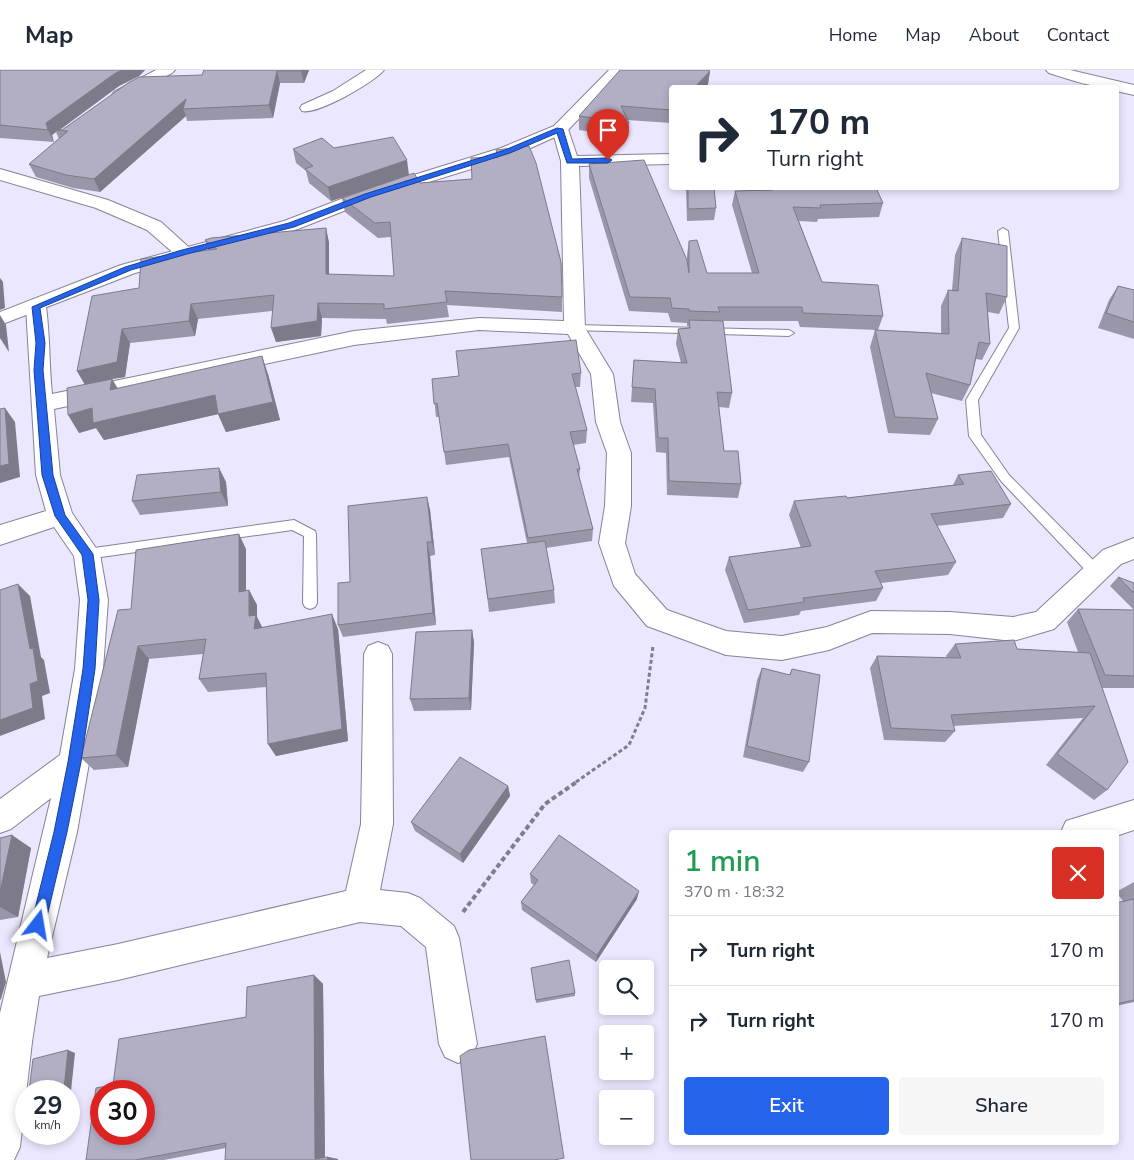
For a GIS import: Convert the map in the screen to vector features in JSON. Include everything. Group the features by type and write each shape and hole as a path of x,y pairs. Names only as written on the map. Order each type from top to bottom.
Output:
{"street":[{"path":"109,104 126,91 167,70"},
{"path":"308,108 339,94 376,70"},
{"path":"0,320 128,269 184,252 291,225 368,195 507,152 560,129 618,70"},
{"path":"1054,70 1112,85"},
{"path":"1119,87 1134,90"},
{"path":"560,129 570,161 575,328 602,374 608,422 619,453 618,506 612,543 623,579 657,618 726,643 782,648 828,638 871,622 950,623 1013,628 1044,621 1112,557 1134,548"},
{"path":"570,161 669,159"},
{"path":"0,174 102,204 154,226 184,252"},
{"path":"0,1147 13,1042 24,981 61,832 74,762 89,669 94,600 87,554 60,516 48,475 36,307"},
{"path":"42,404 354,338 479,324 575,328"},
{"path":"0,535 60,516"},
{"path":"360,905 377,824 378,654"},
{"path":"0,818 74,762"},
{"path":"1084,830 1134,815"},
{"path":"24,981 118,962 360,905 408,910 442,938 458,1044"}],"lane":[{"path":"1002,231 1014,328 972,400 975,436 1005,478 1095,571"},
{"path":"575,328 789,333"},
{"path":"87,554 294,525 310,534 310,603"}],"path":[{"path":"442,938 504,860 545,804 629,746 645,708 657,618"}],"building":[{"path":"0,70 122,70 46,123 48,130 0,125"},
{"path":"204,70 302,70 277,71 269,105 183,109 186,99 94,179 66,175 29,164 68,131 55,130 62,130 139,77 202,75"},
{"path":"620,70 710,71 697,85 669,85 669,110 621,106 629,123 579,116"},
{"path":"393,137 407,160 328,187 305,169 313,166 293,149 322,138 334,148"},
{"path":"529,146 536,163 561,262 562,297 445,291 447,302 384,309 384,304 318,303 317,321 271,328 274,295 191,304 189,321 122,329 117,362 77,371 92,296 139,288 141,259 217,249 205,240 211,238 326,228 326,274 394,276 390,222 375,223 342,198 414,173 420,183 472,179 471,158 498,157 496,150"},
{"path":"644,160 687,260 689,273 689,241 697,240 707,273 759,273 735,191 877,190 883,203 820,205 821,208 793,207 822,282 878,285 883,316 803,313 802,307 718,307 720,312 689,311 689,309 672,308 670,298 630,297 589,164"},
{"path":"688,190 714,190 716,208 688,209"},
{"path":"962,238 1007,246 1007,297 986,293 990,344 979,342 970,385 926,373 938,419 895,417 875,330 949,334 948,290 958,291"},
{"path":"1118,286 1134,290 1134,322 1106,313"},
{"path":"689,320 723,321 732,393 717,392 724,451 738,451 741,484 669,481 668,438 658,438 655,389 632,387 634,360 687,363 678,329 690,328"},
{"path":"576,340 581,373 572,374 587,430 570,432 580,469 577,469 593,529 528,538 508,444 444,452 437,403 434,404 432,379 459,376 456,351"},
{"path":"262,356 273,402 218,414 215,395 93,423 92,408 68,415 67,388 112,379 110,390"},
{"path":"5,408 9,464 0,466 0,409"},
{"path":"219,468 221,492 132,501 137,475"},
{"path":"991,471 1011,504 931,514 956,562 875,571 883,588 803,598 804,602 748,610 729,557 811,546 794,501 846,496 847,498 964,484 958,475"},
{"path":"427,497 432,542 427,542 433,613 338,625 338,583 350,582 348,506"},
{"path":"239,534 239,592 249,590 249,616 256,615 254,629 332,614 342,729 268,744 266,673 199,679 206,639 138,646 116,755 81,758 118,610 131,609 136,550"},
{"path":"545,541 554,590 488,599 481,549"},
{"path":"1118,577 1134,583 1134,593"},
{"path":"18,584 30,649 33,648 38,681 30,684 33,708 0,720 0,590"},
{"path":"1078,609 1134,610 1134,676 1105,675"},
{"path":"472,630 469,698 410,699 416,632"},
{"path":"1014,640 1017,649 1090,653 1128,762 1107,790 1057,754 1095,706 951,715 955,731 891,728 877,656 961,658 955,644"},
{"path":"762,668 790,675 792,669 820,675 809,762 747,746"},
{"path":"460,757 508,786 460,854 411,822"},
{"path":"12,835 0,892 0,838"},
{"path":"559,835 639,891 597,955 521,902 538,880 530,874"},
{"path":"1134,899 1134,1000 1119,1003 1119,902"},
{"path":"569,960 575,993 536,1000 531,968"},
{"path":"314,975 315,1159 328,1157 327,1160 225,1160 226,1143 135,1160 86,1160 90,1131 90,1145 155,1145 155,1080 114,1080 119,1039 246,1017 247,987"},
{"path":"545,1036 564,1158 554,1160 471,1160 460,1056 469,1050"},
{"path":"68,1050 65,1080 30,1080 33,1059"}],"route":[{"path":"38,925 61,832 74,762 89,669 94,600 87,554 60,516 48,475 36,307 80,287 128,269 184,252 291,225 368,195 507,152 560,129 570,161 608,160"}]}
